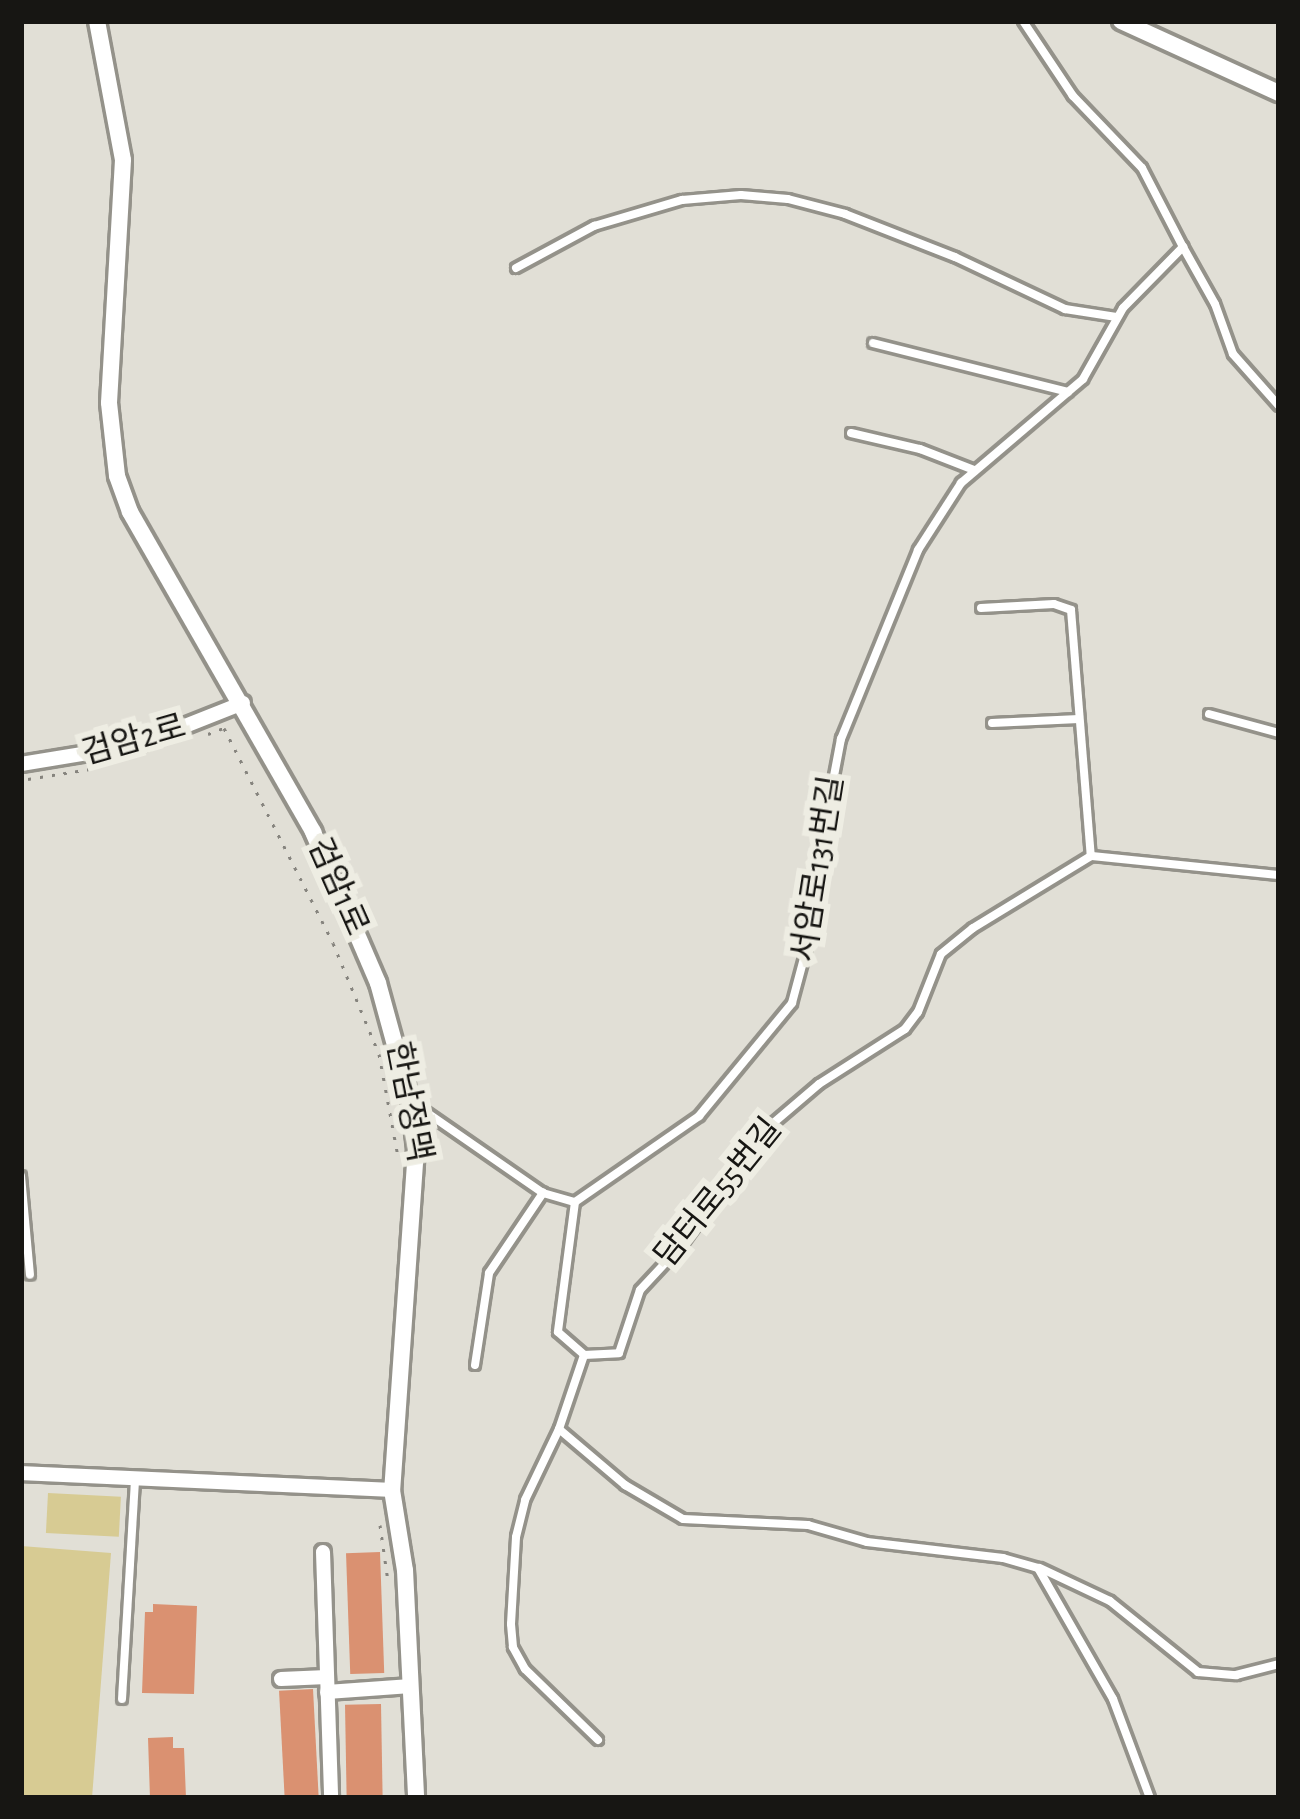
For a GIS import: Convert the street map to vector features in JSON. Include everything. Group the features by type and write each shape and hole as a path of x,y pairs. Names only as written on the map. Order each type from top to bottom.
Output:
{"street":[{"name":"검암1로","path":"97,21 124,179 109,403 117,476 130,512 243,703 346,903 378,983 410,1100 416,1149 392,1490 406,1570 416,1798"},
{"path":"1121,21 1279,94"},
{"name":"검암2로","path":"21,764 137,745 243,703"},
{"path":"21,1472 392,1490"},
{"path":"323,1552 331,1798"},
{"path":"281,1679 411,1686"}],"lane":[{"path":"1023,21 1073,96 1142,168 1215,304 1233,354 1279,406"},
{"path":"517,268 594,226 682,200 741,195 831,210 938,249 1065,309 1117,317"},
{"name":"서암로131번길","path":"574,1202 699,1116 792,1003 818,905 824,834 841,739 918,550 938,514 974,470 1069,392 1097,361 1117,317 1183,247"},
{"path":"873,343 1069,392"},
{"path":"851,433 920,449 974,470"},
{"path":"981,608 1054,604 1071,610 1091,856 1279,875"},
{"path":"1208,714 1279,733"},
{"path":"992,723 1079,719"},
{"name":"담터로55번길","path":"584,1355 619,1353 640,1290 681,1246 764,1131 819,1084 905,1029 918,1012 941,954 1062,869 1091,856"},
{"path":"410,1100 543,1193 574,1202 558,1332 584,1355 559,1429 538,1465 516,1538 513,1647 546,1693 598,1740"},
{"path":"21,1175 30,1275"},
{"path":"475,1365 489,1273 543,1193"},
{"path":"559,1429 625,1485 683,1519 808,1525 867,1542 1003,1558 1110,1600 1198,1672 1236,1675 1279,1664"},
{"path":"122,1699 135,1478"},
{"path":"1038,1568 1113,1699 1150,1798"}],"path":[{"name":"한남정맥","path":"203,736 224,728 333,943 379,1054 400,1169"},
{"path":"21,779 117,764"},
{"path":"380,1520 389,1587"}],"shaded area":[{"path":"48,1493 121,1497 119,1537 46,1533"},
{"path":"21,1546 111,1553 92,1798 21,1798"}],"building":[{"path":"380,1552 384,1673 350,1674 346,1553"},
{"path":"153,1604 197,1606 194,1694 142,1693 145,1612 153,1612"},
{"path":"313,1689 319,1798 285,1798 279,1691"},
{"path":"381,1704 383,1798 347,1798 345,1705"},
{"path":"173,1737 173,1748 184,1748 186,1798 150,1798 148,1738"}]}
